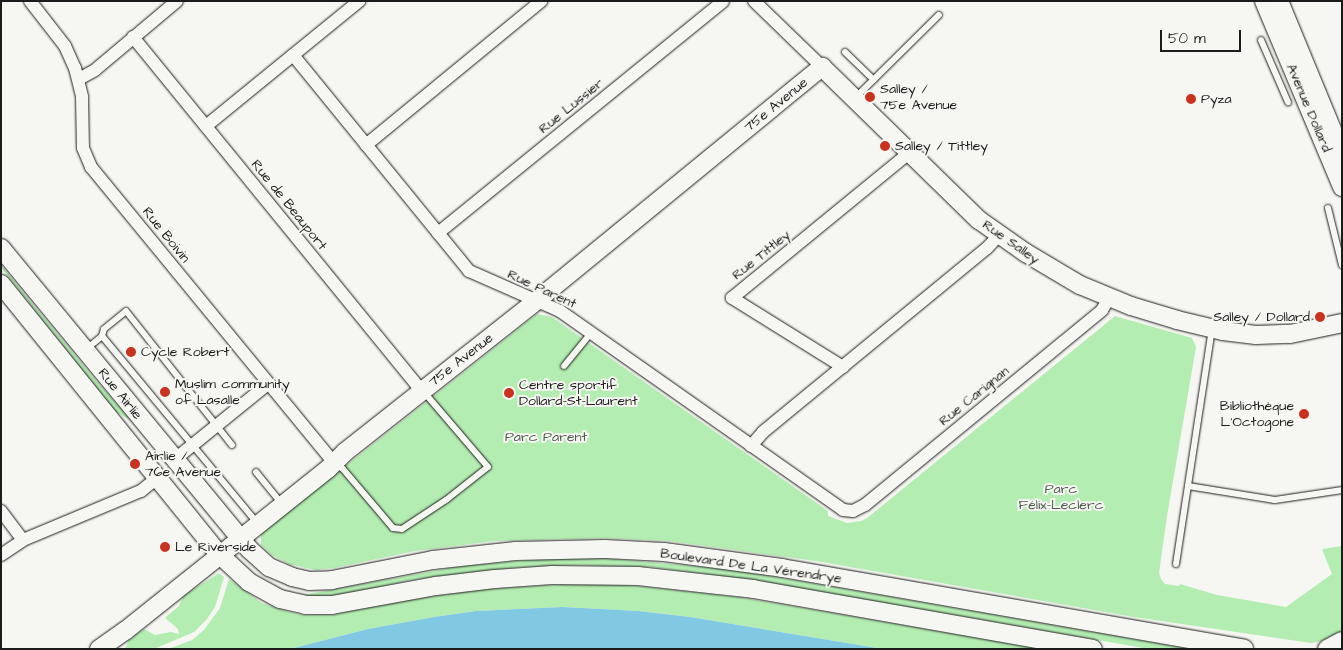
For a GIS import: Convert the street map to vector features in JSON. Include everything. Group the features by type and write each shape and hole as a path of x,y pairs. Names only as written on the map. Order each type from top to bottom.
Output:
{"main road":[{"name":"Avenue Dollard","path":"1264,1 1336,152"},
{"name":"Avenue Dollard","path":"1279,1 1336,152 1342,187"},
{"name":"Rue Salley","path":"822,67 969,211 999,235 1054,271 1109,298 1152,313 1212,329 1256,335 1279,335 1313,331 1342,323"},
{"name":"75e Avenue","path":"99,649 125,631 334,463 345,452 536,301 822,67"},
{"name":"Rue Airlie","path":"1,248 240,539"},
{"name":"Rue Airlie","path":"1,284 220,555"},
{"name":"Boulevard De La Vérendrye","path":"240,539 269,567 286,576 309,581 340,579 434,560 516,551 579,549 664,552 782,568 1244,649"},
{"name":"Boulevard De La Vérendrye","path":"220,555 241,576 264,592 305,606 332,606 436,586 495,579 552,575 638,576 732,586 1093,649"},
{"path":"1327,649 1342,640"}],"street":[{"name":"Rue Boivin","path":"30,1 65,46 79,79 82,97 82,141 87,161 334,463"},
{"path":"79,79 95,70 177,1"},
{"path":"206,126 359,1"},
{"path":"366,145 541,1"},
{"name":"Rue Lussier","path":"438,233 722,1"},
{"name":"Rue Salley","path":"754,1 822,67"},
{"name":"Rue de Beauport","path":"133,37 422,391"},
{"name":"Rue Parent","path":"293,55 472,273 560,311 838,507 853,511"},
{"name":"Rue Tittley","path":"843,367 732,298 910,153"},
{"path":"751,446 763,432 987,248 999,235"},
{"name":"Rue Carignan","path":"853,511 865,505 1102,310 1109,298"},
{"path":"174,460 268,384"},
{"path":"1,556 23,540 141,491 158,477"},
{"path":"1,511 23,540"}],"lane":[{"path":"855,99 939,15"},
{"path":"1261,40 1288,102"},
{"path":"845,52 874,80"},
{"path":"1328,208 1342,265"},
{"path":"84,350 102,336 104,329 126,311 232,444"},
{"path":"1176,564 1212,329"},
{"path":"564,366 591,333"},
{"path":"102,336 258,524"},
{"path":"334,463 343,469 394,528 402,529 446,500 488,467 422,391"},
{"path":"256,472 282,505"},
{"path":"1188,486 1275,500 1342,490"}],"green space":[{"path":"1,265 133,422 115,411 1,268"},
{"path":"537,314 552,317 828,511 828,516 847,523 867,518 1115,316 1192,338 1196,347 1167,516 1159,573 1161,579 1165,584 1179,586 1180,584 1217,595 1286,607 1332,574 1322,549 1342,546 1342,631 1324,641 1311,643 1134,617 816,561 669,541 605,538 495,541 415,551 334,568 315,570 289,564 272,555 261,545 261,533"},
{"path":"602,558 729,569 1191,649 1149,649 754,580 651,567 579,565 521,567 417,579 336,596 303,595 461,566 540,559"},
{"path":"219,573 224,577 215,607 207,619 194,632 154,649 125,649 129,640 144,629 155,635 171,632 179,634 178,629 165,618 179,606 183,596"},
{"path":"229,579 262,603 303,615 332,615 394,602 483,589 618,584 738,597 1042,649 883,649 690,617 638,611 562,607 476,611 434,617 368,629 290,649 168,649 192,640 204,630 220,608"}],"water":[{"path":"562,607 638,611 690,617 883,649 290,649 368,629 434,617 476,611"}],"place":[{"name":"Salley / 75e Avenue","path":"870,97"},
{"name":"Pyza","path":"1191,99"},
{"name":"Salley / Tittley","path":"885,146"},
{"name":"Salley / Dollard","path":"1320,317"},
{"name":"Cycle Robert","path":"131,352"},
{"name":"Muslim community of Lasalle","path":"165,392"},
{"name":"Centre sportif Dollard-St-Laurent","path":"509,393"},
{"name":"Bibliothèque L’Octogone","path":"1304,414"},
{"name":"Airlie / 76e Avenue","path":"135,464"},
{"name":"Le Riverside","path":"165,547"}],"park label":[{"name":"Parc Parent","path":"546,437"},
{"name":"Parc Félix-Leclerc","path":"1061,498"}]}
